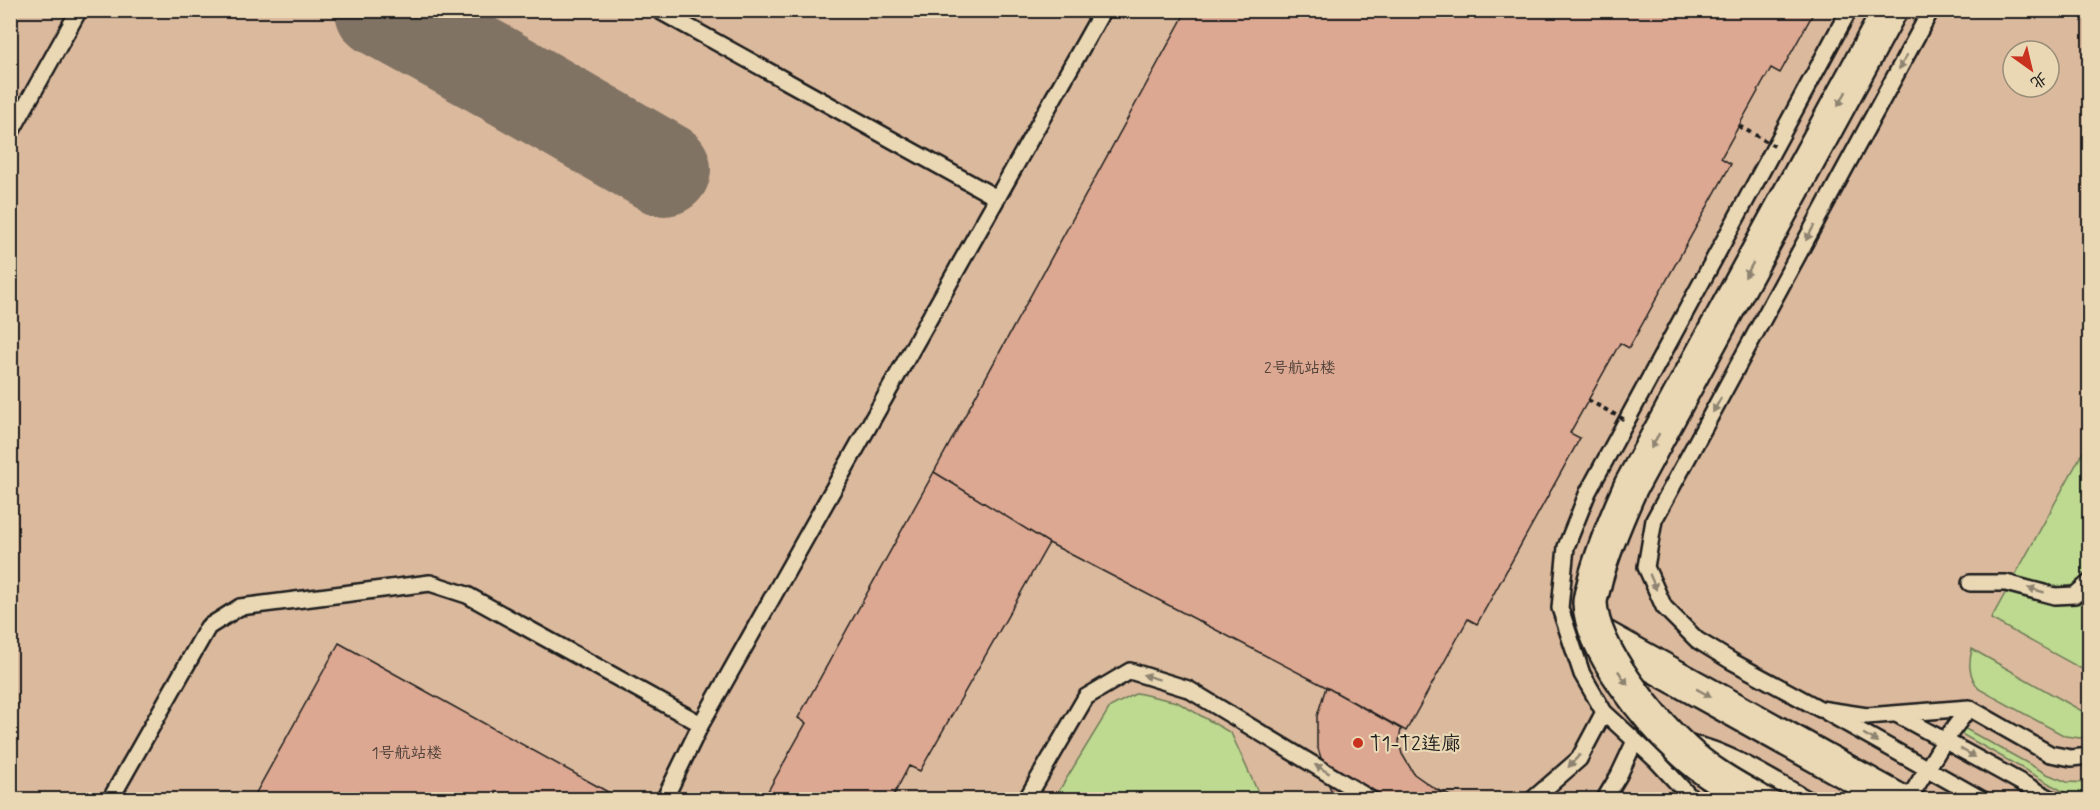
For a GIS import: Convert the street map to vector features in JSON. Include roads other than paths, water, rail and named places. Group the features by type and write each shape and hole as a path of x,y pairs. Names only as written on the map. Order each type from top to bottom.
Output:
{"main road":[{"path":"1756,800 1726,783 1684,752 1648,714 1610,659 1598,634 1590,602 1602,554 1631,486 1890,10"},
{"path":"1598,634 1897,800"}],"lane":[{"path":"10,134 79,10"},
{"path":"658,10 997,198"},
{"path":"664,800 701,724 1103,10"},
{"path":"1693,800 1656,760 1604,712 1582,674 1560,608 1566,547 1588,492 1849,10"},
{"path":"1931,10 1654,520 1647,567 1664,607 1697,640 1983,800"},
{"path":"1970,583 2006,583 2055,596 2075,595 2090,582"},
{"path":"111,800 208,627 240,607 430,583 467,595 701,724"},
{"path":"1026,800 1086,697 1130,671 1188,689 1372,800"},
{"path":"1820,709 1867,716 1969,708 2050,754 2071,758 2090,756"},
{"path":"1908,800 1945,740 1969,708"},
{"path":"1532,800 1579,759 1604,712"},
{"path":"1898,715 2053,800"},
{"path":"1604,800 1635,741"},
{"path":"1635,741 1658,746 1694,744 1718,751 1809,800"}],"place":[{"name":"T1-T2连廊","path":"1358,743"}]}
